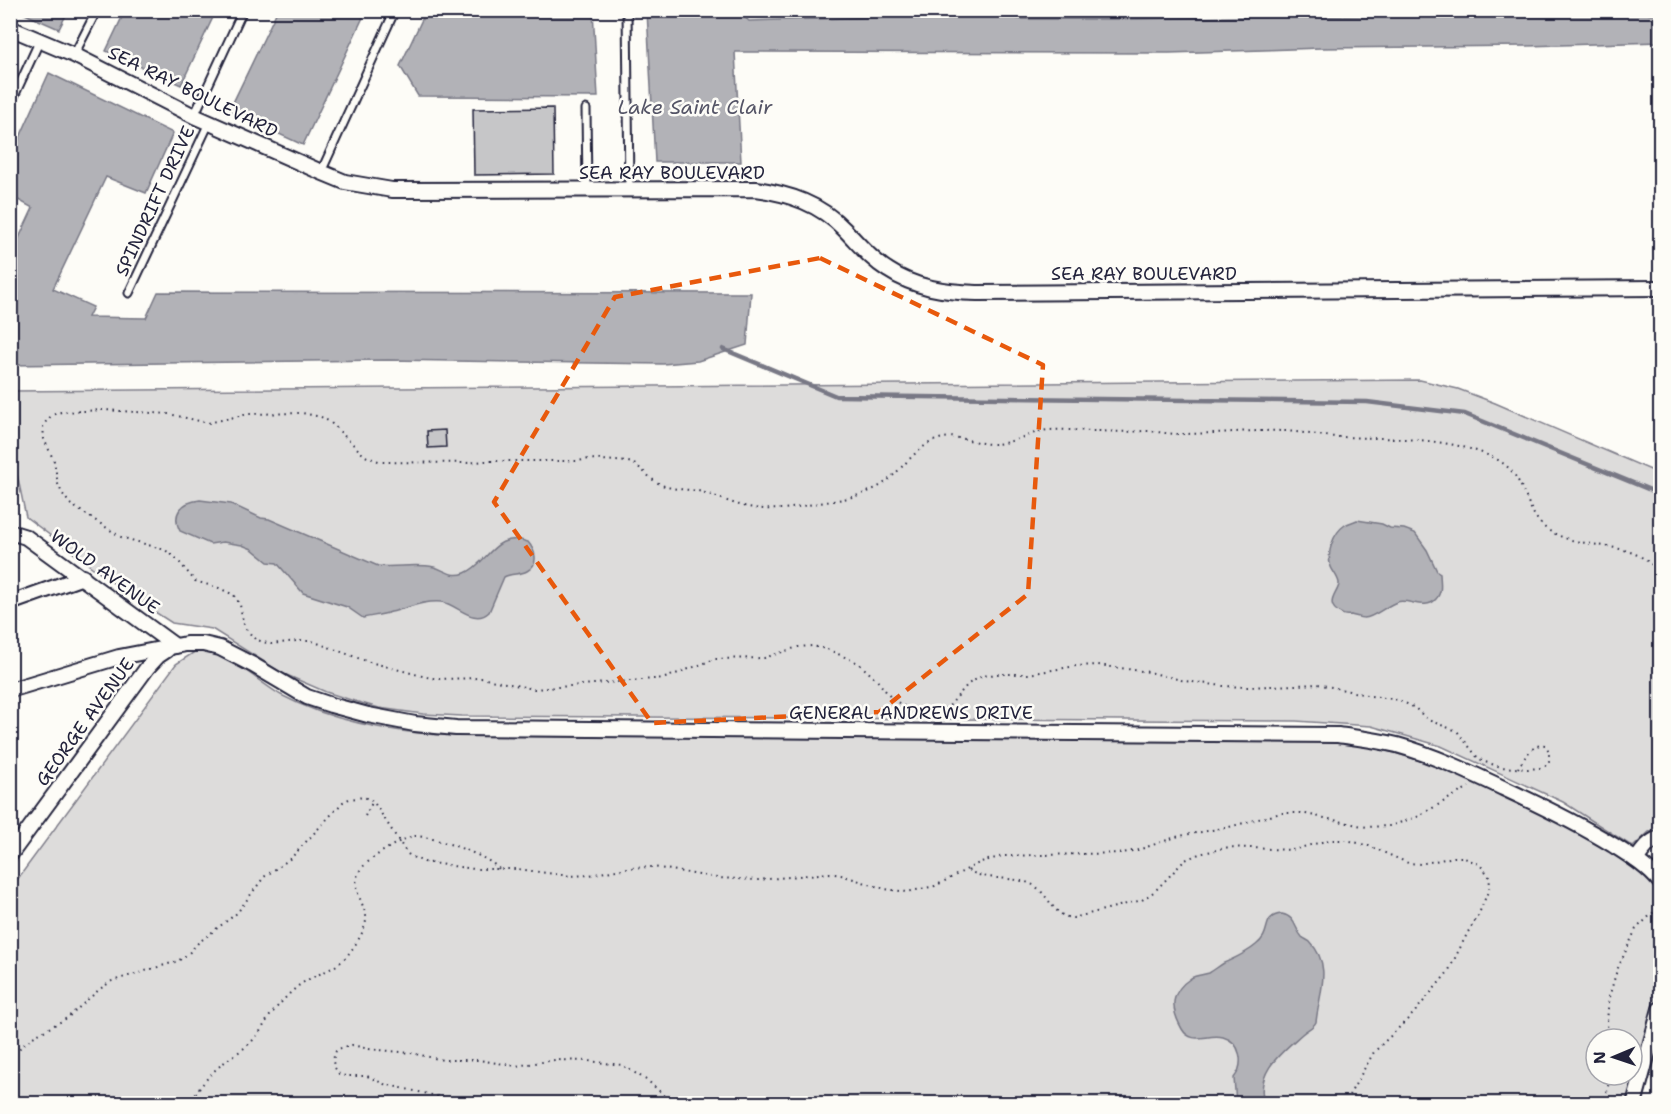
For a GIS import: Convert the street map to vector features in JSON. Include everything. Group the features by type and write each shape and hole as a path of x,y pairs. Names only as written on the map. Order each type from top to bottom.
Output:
{"street":[{"name":"SEA RAY BOULEVARD","path":"10,27 74,55 209,123 345,182 392,190 756,189 780,192 802,200 825,213 841,226 871,258 896,275 906,281 931,289 976,293 1660,288"},
{"name":"WOLD AVENUE","path":"10,532 26,537 175,646"},
{"path":"10,603 83,577"},
{"name":"GENERAL ANDREWS DRIVE","path":"10,690 119,657 193,643 220,648 307,697 331,705 415,724 446,727 1338,735 1363,738 1423,754 1562,815 1636,860 1653,873 1660,882"},
{"name":"GEORGE AVENUE","path":"10,855 147,668 165,651 175,646"},
{"path":"1636,860 1647,845 1660,838"},
{"path":"1634,1104 1660,1009"}],"lane":[{"path":"74,55 97,10"},
{"name":"SPINDRIFT DRIVE","path":"194,116 243,10"},
{"path":"321,172 395,10"},
{"path":"627,10 629,190"},
{"path":"10,105 40,40"},
{"path":"586,109 587,190"},
{"name":"SPINDRIFT DRIVE","path":"129,293 209,123"}],"path":[{"path":"1518,768 1536,746 1545,745 1550,758 1545,766 1534,769 1501,767 1485,762 1474,755 1460,733 1428,720 1405,702 1325,685 1223,686 1185,681 1149,672 1087,665 1029,674 982,676 968,684 950,705 939,711 932,711 903,706 892,699 876,679 858,663 827,649 812,646 798,647 764,658 715,659 665,678 534,689 481,678 426,677 366,661 312,641 271,644 255,639 246,629 240,605 234,595 195,581 175,557 165,550 121,537 70,504 57,484 54,461 44,439 43,425 52,415 61,412 104,410 169,414 208,423 248,414 312,414 330,422 365,456 381,462 467,463 590,459 628,462 634,463 663,486 700,491 749,507 778,510 865,494 889,479 927,444 949,437 963,438 980,444 998,444 1036,432 1060,430 1177,434 1282,431 1334,437 1413,439 1466,449 1498,460 1520,482 1533,513 1546,529 1574,540 1640,555 1660,573"},
{"path":"10,1056 33,1037 67,1018 112,981 178,961 237,913 264,877 291,858 343,802 357,796 364,796 373,801 399,843 410,856 424,862 474,869 524,869 582,876 621,869 652,867 717,878 758,880 830,873 885,889 908,892 935,886 988,860 1003,856 1122,854 1188,834 1281,813 1300,813 1373,828 1390,826 1430,810 1472,785"},
{"path":"365,816 373,801"},
{"path":"189,1104 198,1090 222,1064 256,1037 296,987 335,967 344,959 365,926 366,917 356,882 359,871 376,855 406,838 416,836 461,848 490,861 499,869"},
{"path":"968,870 1034,885 1059,914 1066,918 1073,918 1142,900 1155,891 1185,860 1229,847 1285,850 1329,840 1347,840 1369,846 1408,863 1420,864 1454,856 1479,864 1490,879 1489,889 1478,916 1448,972 1413,1014 1374,1052 1344,1104"},
{"path":"1607,1027 1609,997 1617,970 1636,929 1660,906"},
{"path":"454,1104 441,1097 384,1084 367,1076 339,1074 333,1062 336,1051 352,1045 443,1060 479,1060 516,1066 555,1060 622,1065 648,1081 674,1104"},
{"path":"1605,1104 1608,1087"},
{"path":"789,1104 793,1101 806,1100 841,1104"}],"highlighted area":[{"path":"820,258 1043,365 1028,594 879,712 652,723 494,502 615,297"}],"shaded area":[{"path":"1420,380 1458,389 1495,403 1660,474 1660,827 1649,832 1633,847 1563,802 1441,746 1371,726 1296,721 462,716 379,708 326,692 282,673 212,629 172,623 130,596 26,517 11,445 10,391"},
{"path":"196,651 212,653 232,662 281,695 322,713 366,725 434,735 1309,741 1363,745 1428,763 1474,782 1560,822 1634,865 1656,886 1660,898 1660,970 1644,1043 1644,1027 1584,1027 1584,1087 1631,1087 1626,1103 11,1103 11,888 176,664"}],"water":[{"name":"Lake Saint Clair","path":"1457,10 1590,10 1660,14 1660,42 1169,53 735,52 741,162 655,162 647,11 738,11 749,21 1010,11 1018,19 1126,19 1369,15"},
{"path":"18,11 68,11 59,29"},
{"path":"125,11 216,11 181,85 106,51"},
{"path":"277,11 366,11 303,145 229,111"},
{"name":"Lake Saint Clair","path":"426,11 593,11 598,97 418,96 400,66"},
{"path":"49,73 173,133 146,193 106,177 53,289 93,307 88,317 146,318 158,292 751,293 747,345 698,361 663,364 388,360 11,365 11,255 33,208 11,196 11,157"},
{"path":"200,500 231,504 378,566 427,566 452,574 460,574 473,569 499,544 516,540 528,542 533,549 535,561 527,571 504,577 489,612 483,616 472,616 448,604 436,602 423,603 363,618 347,607 303,593 277,563 268,562 252,549 223,542 210,544 180,531 177,519 180,510 188,503"},
{"path":"1357,520 1415,533 1440,573 1440,590 1436,599 1427,604 1397,602 1364,618 1344,615 1336,610 1332,602 1339,583 1331,567 1330,550 1337,533 1346,524"},
{"path":"1282,914 1292,920 1299,934 1317,951 1321,961 1323,980 1316,1022 1286,1048 1272,1064 1263,1082 1264,1103 1236,1103 1234,1078 1240,1060 1237,1048 1223,1037 1195,1038 1186,1034 1175,1014 1174,1001 1184,983 1195,976 1209,973 1252,948 1261,940 1271,918"}],"building":[{"path":"553,108 554,174 474,175 473,109"},
{"path":"445,430 446,447 428,448 427,431"}],"waterway":[{"path":"723,349 836,396 1367,402 1465,414 1660,494"}]}
